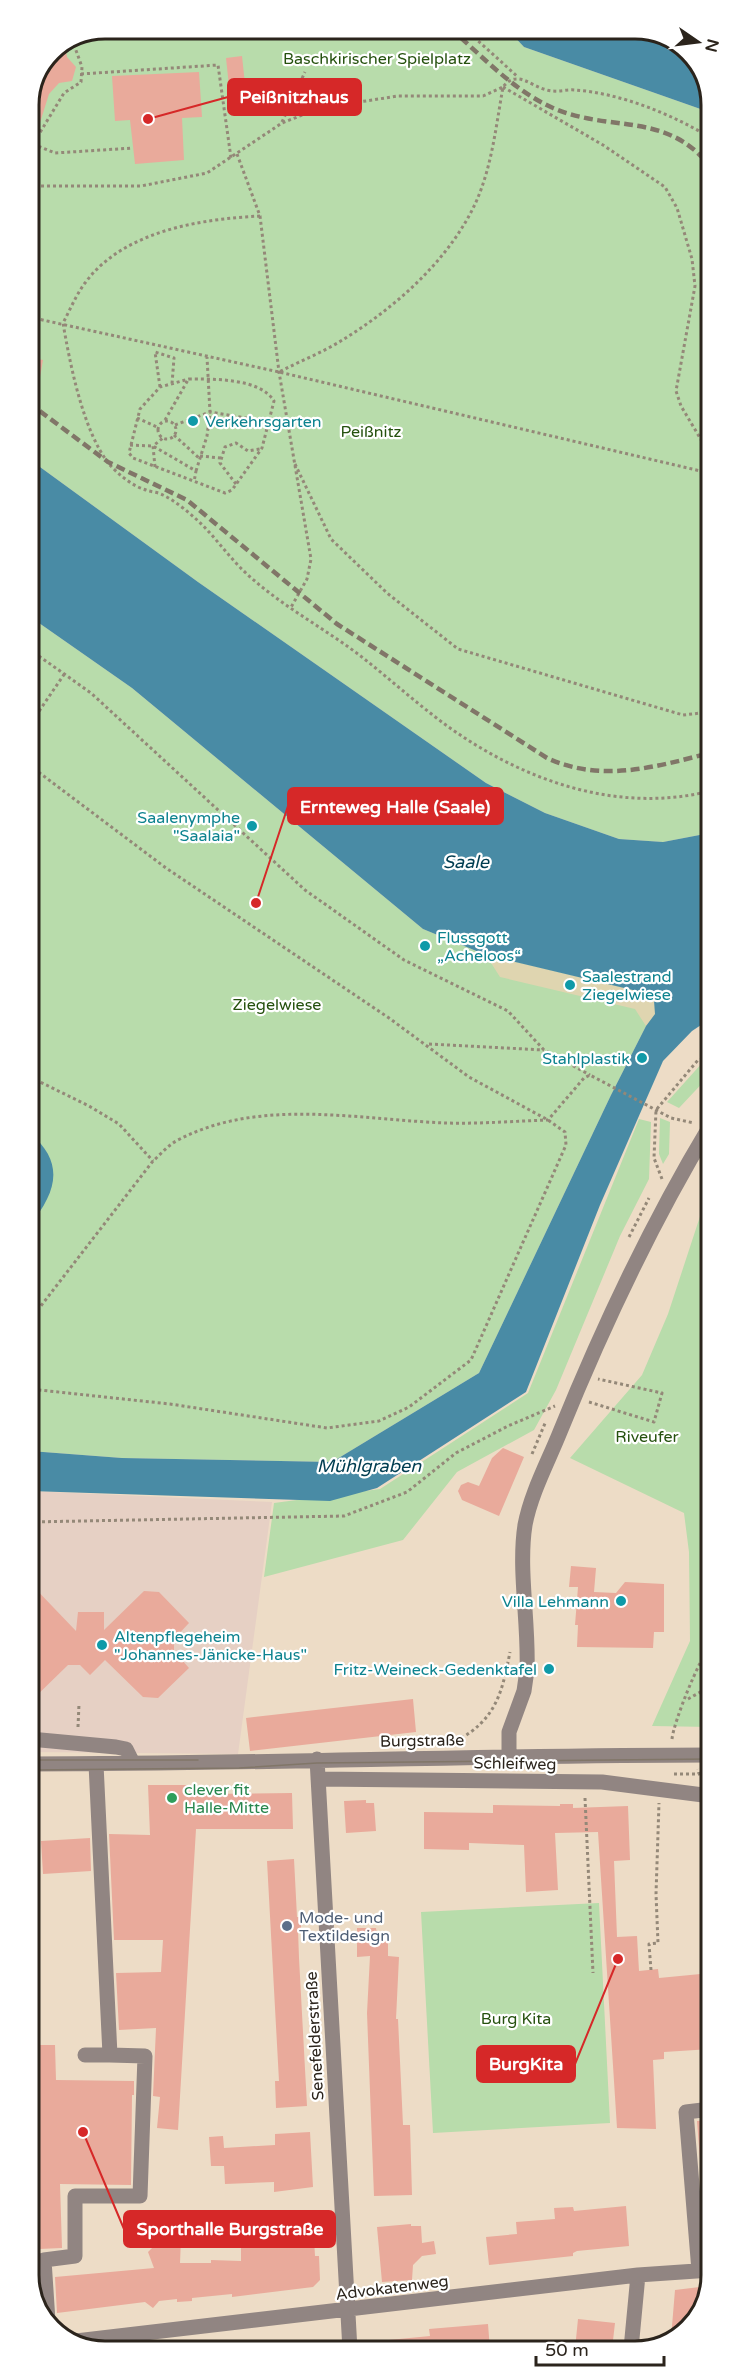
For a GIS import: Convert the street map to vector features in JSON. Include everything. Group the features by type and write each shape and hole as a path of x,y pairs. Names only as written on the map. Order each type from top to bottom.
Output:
{"street":[{"path":"509,1757 509,1732 524,1691 527,1670 525,1524 583,1377 667,1198 701,1134"},
{"path":"39,1740 126,1749 133,1763"},
{"name":"Burgstraße","path":"39,1764 237,1764 317,1759 701,1755"},
{"name":"Senefelderstraße","path":"317,1759 350,2341"},
{"path":"96,1764 110,2055"},
{"name":"Schleifweg","path":"318,1779 584,1781 701,1795"},
{"path":"47,2306 44,2260 75,2256 75,2196 140,2196 144,2056 85,2055"},
{"path":"701,2110 686,2112 701,2237"},
{"name":"Advokatenweg","path":"93,2340 638,2275 701,2270"},
{"path":"632,2341 638,2275"},
{"path":"139,2335 140,2341"}],"path":[{"path":"476,39 518,77 547,90 575,90 659,111 701,133"},
{"path":"39,132 64,93 81,82 74,47"},
{"path":"81,74 218,65 231,158"},
{"path":"282,123 306,72"},
{"path":"39,186 141,186 207,173 282,123 320,108 365,99 398,96 483,96 518,77"},
{"path":"279,372 359,330 397,299 437,260 476,202 490,159 503,87"},
{"path":"503,87 603,145 665,187 677,208 692,258 694,286 676,391 681,406 701,440"},
{"path":"39,147 55,153 133,148"},
{"path":"237,154 260,216 279,372 311,559 307,579 290,609"},
{"path":"260,216 238,217 157,232 118,251 85,282 63,323 82,411 108,462 119,475 135,484 161,493 187,511 205,527 247,574 290,609 356,652 452,729 480,747 547,781 568,788 633,798 672,798 701,793"},
{"path":"39,319 701,470"},
{"path":"160,387 154,352 174,358 171,384"},
{"path":"194,482 207,436 210,412 207,357"},
{"path":"158,428 189,379"},
{"path":"189,379 210,379 250,385 268,392 274,401 262,448 236,485 225,494 133,458 129,453 140,409 160,387 189,379"},
{"path":"165,420 175,425 210,412 270,422"},
{"path":"137,418 158,428"},
{"path":"174,435 175,425"},
{"path":"158,428 159,434 164,438"},
{"path":"174,435 200,457 220,458"},
{"path":"153,446 164,438 174,435"},
{"path":"236,485 220,463 225,447 236,443 248,451 262,448"},
{"path":"130,445 153,446 196,471"},
{"path":"153,446 155,467"},
{"path":"295,464 331,539 387,593 458,649 683,715 701,713"},
{"path":"39,655 66,673 160,756 305,891 404,960 508,1011 544,1050 670,1118 701,1124"},
{"path":"39,712 66,673"},
{"path":"39,773 165,868 427,1044 469,1077 548,1120 565,1132 566,1145 471,1360 409,1407 379,1421 327,1428 170,1404 39,1390"},
{"path":"427,1044 544,1050"},
{"path":"667,1198 654,1158 656,1110 701,1059"},
{"path":"39,1308 153,1161 175,1142 200,1130 245,1117 297,1115 449,1123 548,1120 584,1078 590,1075"},
{"path":"39,1081 89,1106 119,1125 153,1161"},
{"path":"689,1132 701,1113"},
{"path":"656,1186 667,1168"},
{"path":"627,1242 651,1195"},
{"path":"39,1522 345,1516 407,1492 456,1453 508,1426 574,1398 654,1422 662,1393 583,1377"},
{"path":"530,1458 537,1437 557,1401"},
{"path":"447,1741 457,1740 484,1720 497,1704 503,1690 511,1649"},
{"path":"671,1756 674,1727 701,1662"},
{"path":"686,1700 701,1692"},
{"path":"79,1704 78,1729 82,1730"},
{"path":"584,1781 593,1973"},
{"path":"651,1970 649,1944 658,1943 656,1894 660,1790"}],"shaded area":[{"path":"39,1491 272,1502 238,1754 39,1752"}],"green space":[{"path":"105,39 516,39 524,47 701,109 701,835 663,842 619,839 545,813 486,783 198,582 39,466 39,105 44,80 58,58 80,44"},
{"name":"Ziegelwiese","path":"39,623 132,688 423,929 486,955 641,992 656,1014 646,1026 611,1095 479,1373 332,1462 122,1458 39,1452"},
{"path":"701,1064 701,1085 679,1108 667,1102"},
{"path":"660,1118 670,1122 669,1154 663,1164 659,1154"},
{"path":"639,1119 651,1122 649,1179 620,1236 556,1390 534,1430 457,1472 403,1540 264,1577 274,1503 380,1489 528,1393"},
{"name":"Riveufer","path":"701,1213 701,1727 652,1726 690,1641 689,1552 684,1513 570,1458 642,1375 668,1314"},
{"name":"Burg Kita","path":"599,1903 610,2123 433,2133 421,1912"}],"sand":[{"name":"Saalestrand Ziegelwiese","path":"486,955 641,992 654,1001 656,1014 646,1026 635,1009 500,977"}],"water":[{"path":"516,39 639,39 656,43 668,48 668,72 692,72 699,88 701,109 524,47"},
{"name":"Saale","path":"39,466 198,582 486,783 545,813 619,839 663,842 701,835 701,1025 692,1031 663,1061 600,1205 526,1392 377,1488 330,1501 39,1491 39,1452 122,1458 332,1462 479,1373 611,1095 646,1026 655,1014 654,1001 641,992 486,955 423,929 132,688 39,623"},
{"path":"39,1142 49,1155 52,1166 53,1178 39,1213"}],"building":[{"path":"66,52 67,57 76,67 72,81 59,83 49,94 39,126 40,92 44,80 50,68"},
{"path":"242,56 245,84 229,86 226,58"},
{"path":"199,72 202,117 182,118 184,160 135,164 130,120 115,121 112,76"},
{"path":"39,359 43,360 39,383"},
{"path":"503,1448 524,1457 499,1516 462,1500 458,1491 461,1485 468,1482 479,1486 492,1458"},
{"name":"Villa Lehmann","path":"571,1566 596,1568 594,1592 616,1593 625,1582 664,1584 664,1632 654,1632 653,1648 577,1647 578,1625 575,1625 578,1587 569,1587"},
{"name":"Altenpflegeheim \"Johannes-Jänicke-Haus\"","path":"144,1591 159,1592 189,1623 174,1639 174,1651 189,1668 158,1698 143,1697 105,1660 90,1675 80,1665 68,1665 39,1693 39,1592 76,1631 78,1612 104,1612 104,1630"},
{"path":"413,1699 416,1732 250,1751 246,1718"},
{"path":"148,1785 197,1785 196,1794 292,1793 293,1829 196,1829 178,2130 157,2128 160,2097 153,2096 156,2028 119,2030 116,1973 161,1972 163,1940 114,1940 109,1834 150,1835"},
{"path":"366,1800 366,1803 374,1803 376,1831 346,1833 344,1801"},
{"path":"560,1804 573,1804 573,1808 628,1806 630,1860 614,1861 617,1937 637,1936 639,1971 658,1969 659,1978 701,1974 701,2050 664,2052 664,2059 653,2060 656,2129 617,2128 598,1832 555,1833 558,1890 526,1892 524,1845 469,1843 469,1850 424,1849 424,1812 493,1813 493,1805 560,1806"},
{"path":"90,1838 91,1871 43,1874 41,1841"},
{"path":"294,1859 297,1917 301,1917 301,1930 298,1930 307,2106 276,2108 275,2081 279,2081 267,1861"},
{"path":"357,1928 376,1928 377,1935 388,1935 388,1956 399,1957 396,2019 398,2019 403,2125 410,2125 412,2195 374,2196 367,2013 370,1956 357,1957"},
{"path":"39,2045 55,2045 56,2080 134,2081 131,2185 60,2184 62,2248 39,2249"},
{"path":"697,2121 701,2121 701,2173"},
{"path":"310,2132 313,2187 274,2192 274,2182 225,2184 224,2166 211,2166 209,2137 223,2136 224,2148 275,2145 275,2134"},
{"path":"626,2206 629,2246 577,2251 573,2253 573,2256 489,2265 486,2237 517,2234 516,2222 555,2219 554,2208 573,2207 574,2211"},
{"path":"303,2218 303,2222 313,2221 315,2256 319,2256 320,2280 313,2287 232,2297 232,2294 192,2298 192,2301 177,2302 177,2299 159,2301 153,2308 145,2302 57,2313 55,2277 154,2268 148,2252 155,2245 155,2237 181,2238 180,2263 211,2263 211,2260 241,2261 241,2236 254,2235 253,2224 286,2222 286,2219"},
{"path":"411,2224 411,2226 421,2226 422,2243 434,2241 436,2254 422,2256 413,2265 412,2280 382,2282 377,2227"},
{"path":"699,2287 692,2308 682,2322 672,2330 675,2290"},
{"path":"578,2319 615,2323 613,2341 576,2341"},
{"path":"488,2324 489,2341 389,2341 430,2336 429,2329"}],"tram line":[{"path":"39,1770 239,1768 317,1763 701,1759"},
{"path":"39,1760 198,1760"}],"railway":[{"path":"462,39 525,92 553,108 596,120 656,130 674,137 692,148 701,157"},
{"path":"39,410 108,462 187,500 337,624 547,758 568,766 608,771 649,767 701,755"}],"place":[{"name":"Peißnitzhaus","path":"148,119"},
{"name":"Verkehrsgarten","path":"193,421"},
{"name":"Saalenymphe \"Saalaia\"","path":"252,826"},
{"name":"Ernteweg Halle (Saale)","path":"256,903"},
{"name":"Flussgott „Acheloos“","path":"425,946"},
{"name":"Saalestrand Ziegelwiese","path":"570,985"},
{"name":"Stahlplastik","path":"642,1058"},
{"name":"Villa Lehmann","path":"621,1601"},
{"name":"Altenpflegeheim \"Johannes-Jänicke-Haus\"","path":"102,1645"},
{"name":"Fritz-Weineck-Gedenktafel","path":"549,1669"},
{"name":"clever fit Halle-Mitte","path":"172,1798"},
{"name":"Mode- und Textildesign","path":"287,1926"},
{"name":"BurgKita","path":"618,1959"},
{"name":"Sporthalle Burgstraße","path":"83,2132"}],"park label":[{"name":"Baschkirischer Spielplatz","path":"377,58"},
{"name":"Peißnitz","path":"371,431"}],"water label":[{"name":"Mühlgraben","path":"369,1466"}]}
